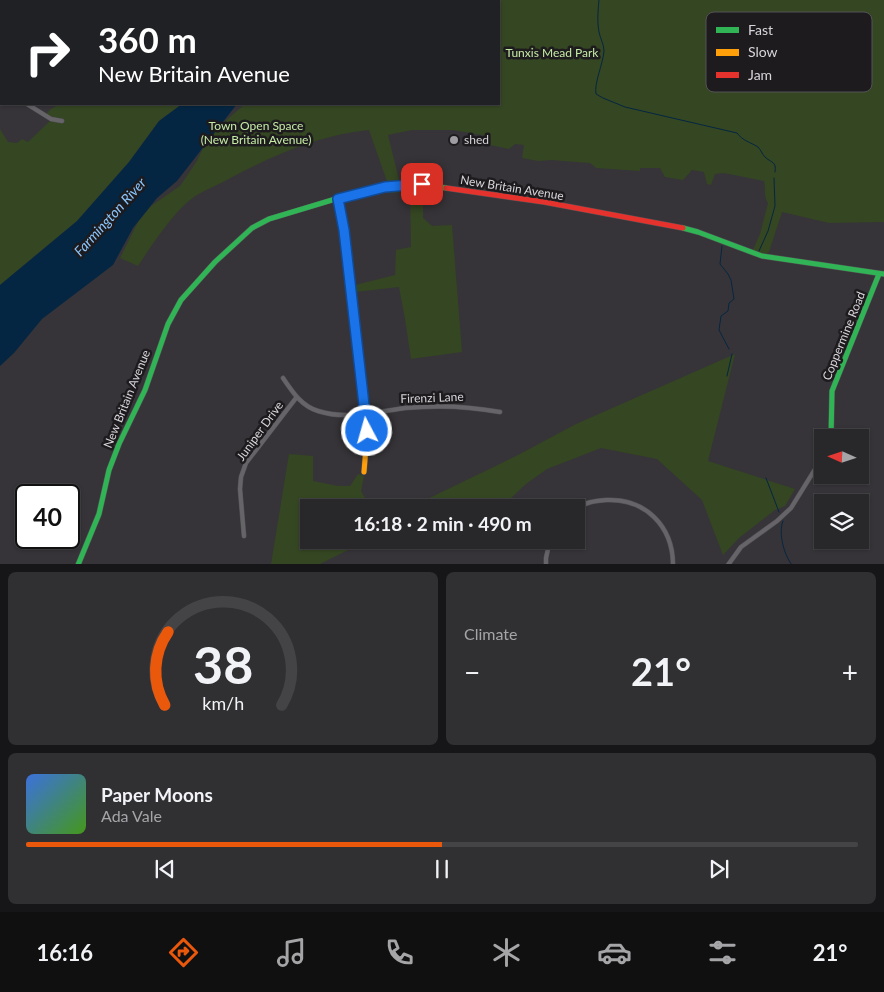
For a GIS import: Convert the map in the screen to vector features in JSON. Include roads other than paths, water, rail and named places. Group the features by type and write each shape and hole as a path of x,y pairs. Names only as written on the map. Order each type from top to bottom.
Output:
{"street":[{"path":"29,105 51,119 62,121"},
{"name":"New Britain Avenue","path":"78,564 99,514 109,470 119,444 145,390 168,324 180,300 215,262 252,228 268,219 385,187 422,184 544,202 661,223 698,232 762,256 882,274"},
{"path":"338,199 344,230 365,414 367,446 364,472"},
{"name":"Coppermine Road","path":"831,429 832,391 882,274"},
{"path":"283,378 296,398"},
{"name":"Firenzi Lane","path":"296,398 316,411 337,415 440,406 474,407 500,412"},
{"name":"Juniper Drive","path":"244,536 240,489 241,476 246,463 296,398"},
{"path":"728,564 741,547 777,521 791,508 814,471"},
{"path":"585,505 594,501 614,500 629,502 643,508 663,527 670,540 673,564"},
{"path":"546,564 548,549"}],"water":[{"name":"Farmington River","path":"181,105 236,105 177,181 157,198 133,228 113,265 42,319 14,353 0,366 0,285 77,221 129,162 159,121"}],"waterway":[{"path":"599,0 598,28 604,51 596,84 596,94 625,107 737,133 744,140 758,147 765,157 774,164 775,172"},
{"path":"759,251 768,231 775,206 774,178"},
{"path":"722,246 720,264 731,280 734,299 729,303 728,311 721,316 719,330 729,349"},
{"path":"727,376 732,354"},
{"path":"766,478 779,512"},
{"path":"783,521 781,532 783,544 791,564"}],"place":[{"name":"shed","path":"454,140"}],"park label":[{"name":"Tunxis Mead Park","path":"552,53"},
{"name":"Town Open Space (New Britain Avenue)","path":"256,133"}]}
